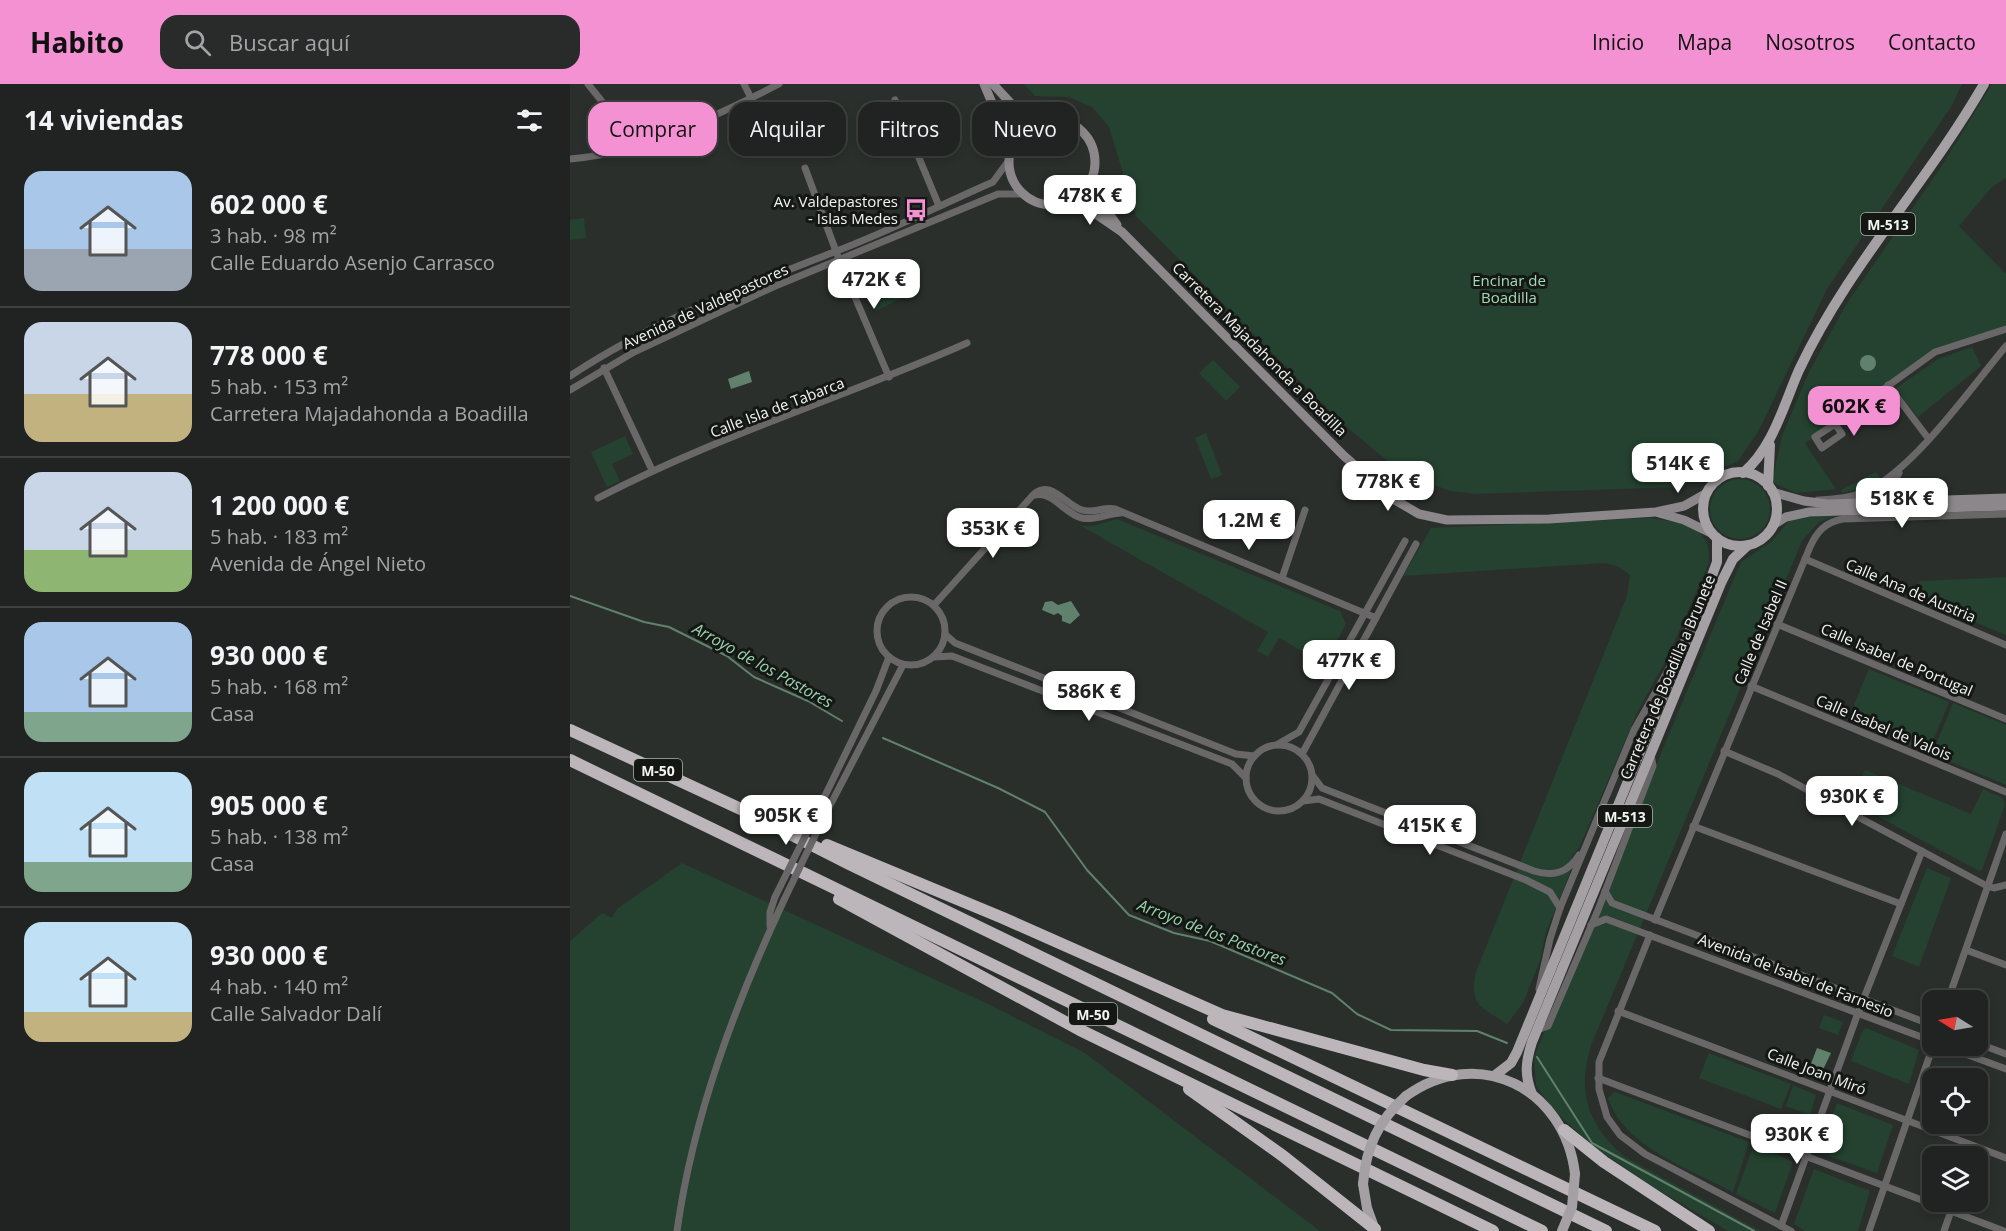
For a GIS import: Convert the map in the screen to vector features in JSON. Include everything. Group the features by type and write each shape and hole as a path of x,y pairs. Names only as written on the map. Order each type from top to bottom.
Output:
{"highway":[{"name":"M-50","path":"570,729 745,811 1606,1231"},
{"name":"M-50","path":"570,760 1542,1231"},
{"path":"644,797 685,822 830,894 981,978 1112,1046 1493,1231"},
{"path":"745,811 1003,918 1222,1015 1424,1070 1452,1075"},
{"path":"1135,978 1198,1012 1369,1091 1655,1231"},
{"path":"1112,1046 1210,1102 1375,1230"},
{"path":"1564,1130 1583,1147 1709,1231"}],"main road":[{"name":"M-513","path":"1743,473 1758,458 1774,430 1800,369 1837,300 1984,84"},
{"name":"M-513","path":"1748,545 1763,538 1773,525 1776,505 1770,489 1768,452 1774,430"},
{"path":"1707,493 1714,483 1725,476 1743,473 1757,477 1770,489"},
{"name":"M-513","path":"1707,493 1703,511 1706,524 1715,536"},
{"path":"1715,536 1731,545 1748,545"},
{"name":"Carretera de Boadilla a Brunete","path":"1494,1076 1511,1063 1698,612 1717,562 1715,536"},
{"name":"Carretera de Boadilla a Brunete","path":"1532,1094 1526,1079 1526,1061 1537,1030 1721,583 1733,559 1748,545"},
{"path":"1375,1230 1367,1208 1363,1184 1365,1163 1373,1136 1389,1112 1406,1096 1419,1087 1452,1075 1494,1076 1519,1086 1548,1108 1564,1130 1573,1154 1575,1174 1572,1207 1562,1231"}],"street":[{"path":"588,84 602,102"},
{"path":"744,84 751,98"},
{"path":"717,112 779,84"},
{"path":"984,84 992,102"},
{"path":"993,84 1010,102"},
{"path":"895,100 939,206"},
{"path":"1010,156 1012,179 1023,195 1043,205 1065,204 1086,189 1092,178 1095,153 1082,130 1078,128"},
{"path":"570,159 588,155"},
{"name":"Avenida de Valdepastores","path":"570,376 608,351 766,277 836,252 993,182 1009,160"},
{"path":"805,168 840,262 889,377"},
{"name":"Carretera Majadahonda a Boadilla","path":"1092,178 1099,200 1122,232 1344,456 1379,488 1415,512 1463,522 1656,512 1684,506 1707,493"},
{"name":"Avenida de Valdepastores","path":"570,390 604,368 773,287 840,262 998,194 1023,195"},
{"name":"Carretera Majadahonda a Boadilla","path":"1065,204 1090,210 1122,232"},
{"path":"1835,424 1935,352 2006,329"},
{"name":"Calle Isla de Tabarca","path":"598,498 652,470 889,377 967,343"},
{"path":"1897,501 1888,494 1890,486 1910,459 2006,346"},
{"path":"604,368 652,470"},
{"path":"1888,385 1928,438"},
{"path":"1794,499 1822,500 1856,495 1884,481 1910,459"},
{"path":"934,605 1033,495 1038,490 1050,489 1082,510 1093,512 1112,508 1376,618"},
{"path":"1770,489 1794,499 1828,504 2006,498"},
{"path":"1773,525 1786,517 1809,512 2006,506"},
{"path":"1282,578 1305,510"},
{"name":"Carretera Majadahonda a Boadilla","path":"1656,512 1684,520 1715,536"},
{"name":"Calle de Isabel II","path":"1655,920 1777,624 1819,531 1835,521 2006,514"},
{"path":"1278,744 1291,746 1302,754 1310,764 1312,776 1310,790 1303,801 1293,808 1280,811 1267,809 1256,801 1249,791 1246,778 1248,765 1254,756 1266,747 1278,744 1299,732 1404,541"},
{"path":"1302,754 1309,736 1416,543"},
{"name":"Calle Ana de Austria","path":"1805,559 2006,645"},
{"path":"904,598 925,600 934,605 945,624 946,635 942,647 934,657 920,665 903,665 889,657 882,649 877,628 886,609 904,598"},
{"path":"1536,1001 1550,939 1560,908 1643,712 1698,612"},
{"name":"Calle Isabel de Portugal","path":"1777,624 2006,719"},
{"path":"946,635 956,643 1225,750 1254,756"},
{"path":"934,657 952,656 1232,764 1246,778"},
{"path":"770,928 770,912 775,897 876,691 889,657"},
{"path":"677,1231 709,1093 728,1035 770,928 824,817 903,665"},
{"name":"Calle Isabel de Valois","path":"1751,686 2006,792"},
{"path":"1724,751 1778,774 1988,886 1994,888 2006,885"},
{"path":"1537,1030 1548,1026 1605,891 1653,766 1650,754"},
{"path":"1312,776 1322,788 1545,874 1565,871 1576,860 1591,835"},
{"path":"1303,801 1319,799 1526,880 1550,892 1560,908"},
{"path":"1693,826 1901,904"},
{"path":"1952,990 2006,834"},
{"path":"1781,1226 1858,1013 1922,851"},
{"name":"Avenida de Isabel de Farnesio","path":"1605,891 1612,903 1922,1021"},
{"name":"Avenida de Isabel de Farnesio","path":"1591,925 1606,919 1922,1037"},
{"path":"1650,935 1599,1062 1598,1078 1607,1117 1620,1135 1633,1146 1791,1231"},
{"path":"1966,950 2005,964"},
{"name":"Calle Joan Miró","path":"1618,1011 2006,1158"},
{"path":"1988,1047 2006,1054"},
{"path":"1869,1231 1930,1056"},
{"path":"1971,1056 2006,1069"},
{"path":"1598,1078 1922,1200"},
{"path":"1944,1231 1951,1212"},
{"path":"1954,1212 2004,1231"}],"green space":[{"name":"Encinar de Boadilla","path":"1024,84 1962,84 1951,107 1827,289 1758,432 1738,461 1678,487 1476,494 1450,491 1402,473 1343,424 1136,216 1109,127 1092,107 1069,97 1035,96"},
{"path":"1992,84 2006,84 2006,178 1991,188 1959,226 2006,274 2006,327 1935,350 1805,443 1836,489 1796,493 1772,482 1782,436 1809,372 1847,303 1941,167"},
{"path":"584,218 586,238 570,240 570,220"},
{"path":"911,282 916,291 876,311 872,301"},
{"path":"1972,347 1981,366 1918,417 1895,389 1938,359"},
{"path":"1213,360 1240,387 1226,401 1199,373"},
{"path":"1206,433 1222,475 1211,479 1195,438"},
{"path":"625,436 633,454 612,464 620,481 607,487 591,452"},
{"path":"1876,472 1880,477 1859,489 1842,493 1841,490"},
{"path":"1740,479 1757,484 1765,492 1770,509 1765,526 1757,534 1740,539 1723,534 1715,526 1710,509 1715,492 1723,484"},
{"path":"1838,515 1819,522 1802,541 1592,1043 1587,1060 1585,1091 1588,1106 1612,1145 1625,1157 1760,1231 1728,1231 1655,1188 1590,1144 1554,1110 1536,1086 1534,1057 1741,562 1771,542 1789,521 1800,517"},
{"path":"1649,518 1683,524 1699,532 1705,539 1709,563 1667,658 1637,713 1579,848 1572,856 1570,873 1546,932 1540,961 1523,1003 1507,1024 1484,1009 1476,999 1474,983 1476,972 1627,596 1630,575 1619,567 1606,563 1403,576 1431,528"},
{"path":"1117,519 1340,611 1346,624 1325,664 1279,638 1268,657 1257,651 1268,632 1081,526 1093,526"},
{"path":"2006,577 2006,635 1914,597 1920,581"},
{"path":"1869,669 1949,702 1928,753 1848,719"},
{"path":"1953,703 2006,725 2006,785 1932,754"},
{"path":"1865,770 1971,814 1983,789 2003,798 2005,805 1982,870 1979,871 1851,802"},
{"path":"682,863 988,1004 1085,1053 1320,1231 570,1231 570,941 602,913 612,918 617,909"},
{"path":"1927,868 1951,878 1919,967 1892,956"},
{"path":"1824,1015 1843,1022 1838,1035 1819,1028"},
{"path":"1866,1028 1919,1050 1909,1084 1851,1061 1862,1032"},
{"path":"1709,1053 1791,1084 1781,1109 1699,1078"},
{"path":"1793,1085 1816,1095 1810,1115 1786,1106"},
{"path":"1615,1092 1749,1142 1733,1192 1660,1155 1643,1143 1616,1115 1608,1098"},
{"path":"1837,1103 1893,1125 1877,1173 1820,1153 1819,1149"},
{"path":"1754,1144 1793,1162 1775,1213 1736,1194"},
{"path":"1814,1169 1870,1191 1858,1231 1805,1231 1794,1224"}],"shaded area":[{"path":"1865,355 1871,355 1876,363 1874,369 1865,371 1860,366 1860,360"},
{"path":"749,371 752,382 731,389 728,379"},
{"path":"1052,601 1058,605 1071,601 1080,615 1070,624 1062,621 1062,616 1058,613 1054,615 1042,610 1045,602"},
{"path":"1817,1048 1831,1053 1819,1078 1807,1074"}],"waterway":[{"name":"Arroyo de los Pastores","path":"570,596 644,622 669,627 727,656 754,677 808,701 842,721"},
{"name":"Arroyo de los Pastores","path":"883,738 998,788 1045,812 1087,870 1129,915 1174,933 1210,941 1332,993 1357,1014 1391,1030 1477,1031 1507,1043"},
{"name":"Arroyo de los Pastores","path":"1537,1057 1592,1143 1754,1231"}],"place":[{"name":"Av. Valdepastores - Islas Medes","path":"916,210"}]}
